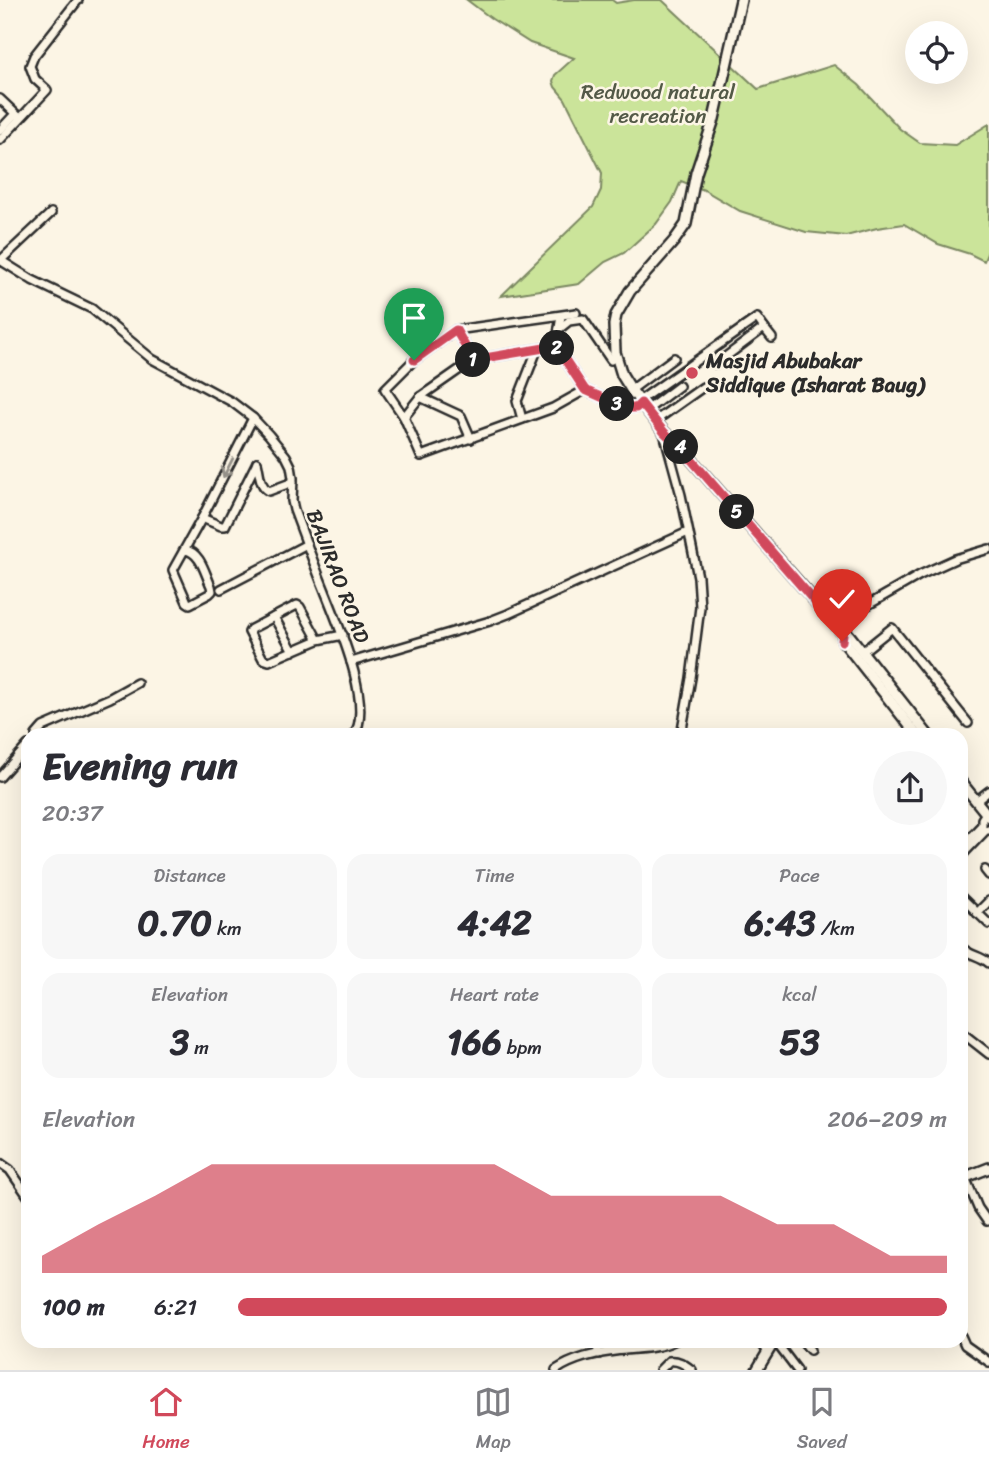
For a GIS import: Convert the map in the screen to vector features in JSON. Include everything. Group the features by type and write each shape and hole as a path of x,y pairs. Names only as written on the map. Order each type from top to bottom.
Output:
{"main road":[{"path":"741,0 714,119 696,173 686,224 674,242 631,291 616,315 615,352 622,375 655,421 843,634 849,635 922,728"},
{"path":"843,634 842,641 911,728"},
{"path":"968,791 987,815"},
{"path":"968,1176 989,1168"},
{"path":"757,1370 771,1348"}],"street":[{"path":"0,130 47,90 35,79 30,66 34,56 78,0"},
{"path":"0,99 18,116"},
{"path":"0,139 18,116"},
{"path":"0,260 51,213"},
{"name":"BAJIRAO ROAD","path":"0,260 32,280 92,309 152,359 232,402 253,418 286,456 291,466 294,510 343,635 357,683 360,718 358,728"},
{"path":"576,313 456,330 414,360 385,388 404,417 421,456 553,408 585,390"},
{"path":"561,316 556,346 585,390 626,408 636,408 680,386"},
{"path":"642,405 757,318 772,338"},
{"path":"559,330 569,321 583,319 611,360"},
{"path":"716,364 764,328"},
{"path":"456,330 473,360"},
{"path":"404,417 421,397 473,360 556,346"},
{"path":"522,419 517,401 537,350"},
{"path":"631,390 674,358"},
{"path":"655,421 703,387"},
{"path":"421,397 461,416 471,439"},
{"path":"185,551 196,555 212,591 190,604 173,570 253,418"},
{"path":"664,432 681,495 698,577 701,607 682,728"},
{"path":"202,518 225,526 257,462 265,489 269,491 293,482"},
{"path":"351,663 490,621 688,532"},
{"path":"221,589 307,544"},
{"path":"835,624 919,575 955,559 989,549"},
{"path":"318,640 299,606 251,629 249,634 265,660 270,662 318,640 343,635"},
{"path":"274,617 293,651"},
{"path":"862,652 892,628 968,723"},
{"path":"42,728 137,683"},
{"path":"0,777 21,753"},
{"path":"976,801 989,790"},
{"path":"968,842 987,815"},
{"path":"968,845 989,830"},
{"path":"977,913 989,901"},
{"path":"968,904 989,924"},
{"path":"968,952 989,964"},
{"path":"968,1038 989,1054"},
{"path":"0,1163 10,1170 21,1186"},
{"path":"968,1188 978,1209 988,1221"},
{"path":"968,1347 989,1362"},
{"path":"597,1348 599,1354"},
{"path":"556,1370 599,1354 653,1348"},
{"path":"765,1348 768,1352"},
{"path":"780,1348 796,1370"},
{"path":"660,1370 669,1361 680,1361 692,1370"}],"green space":[{"name":"Redwood natural recreation","path":"467,0 612,0 616,3 662,0 758,89 834,65 859,85 900,129 920,143 955,145 989,124 989,249 984,261 938,244 904,224 846,236 806,232 740,211 704,190 681,181 672,202 656,224 624,253 605,262 579,284 501,296 593,207 601,190 602,173 565,99 553,81 555,75 574,58 530,43"}],"place":[{"name":"Masjid Abubakar Siddique (Isharat Baug)","path":"692,373"}],"route":[{"path":"414,360 456,330 473,360 556,346 585,390 626,408 636,408 641,403 843,634 842,641"}]}
